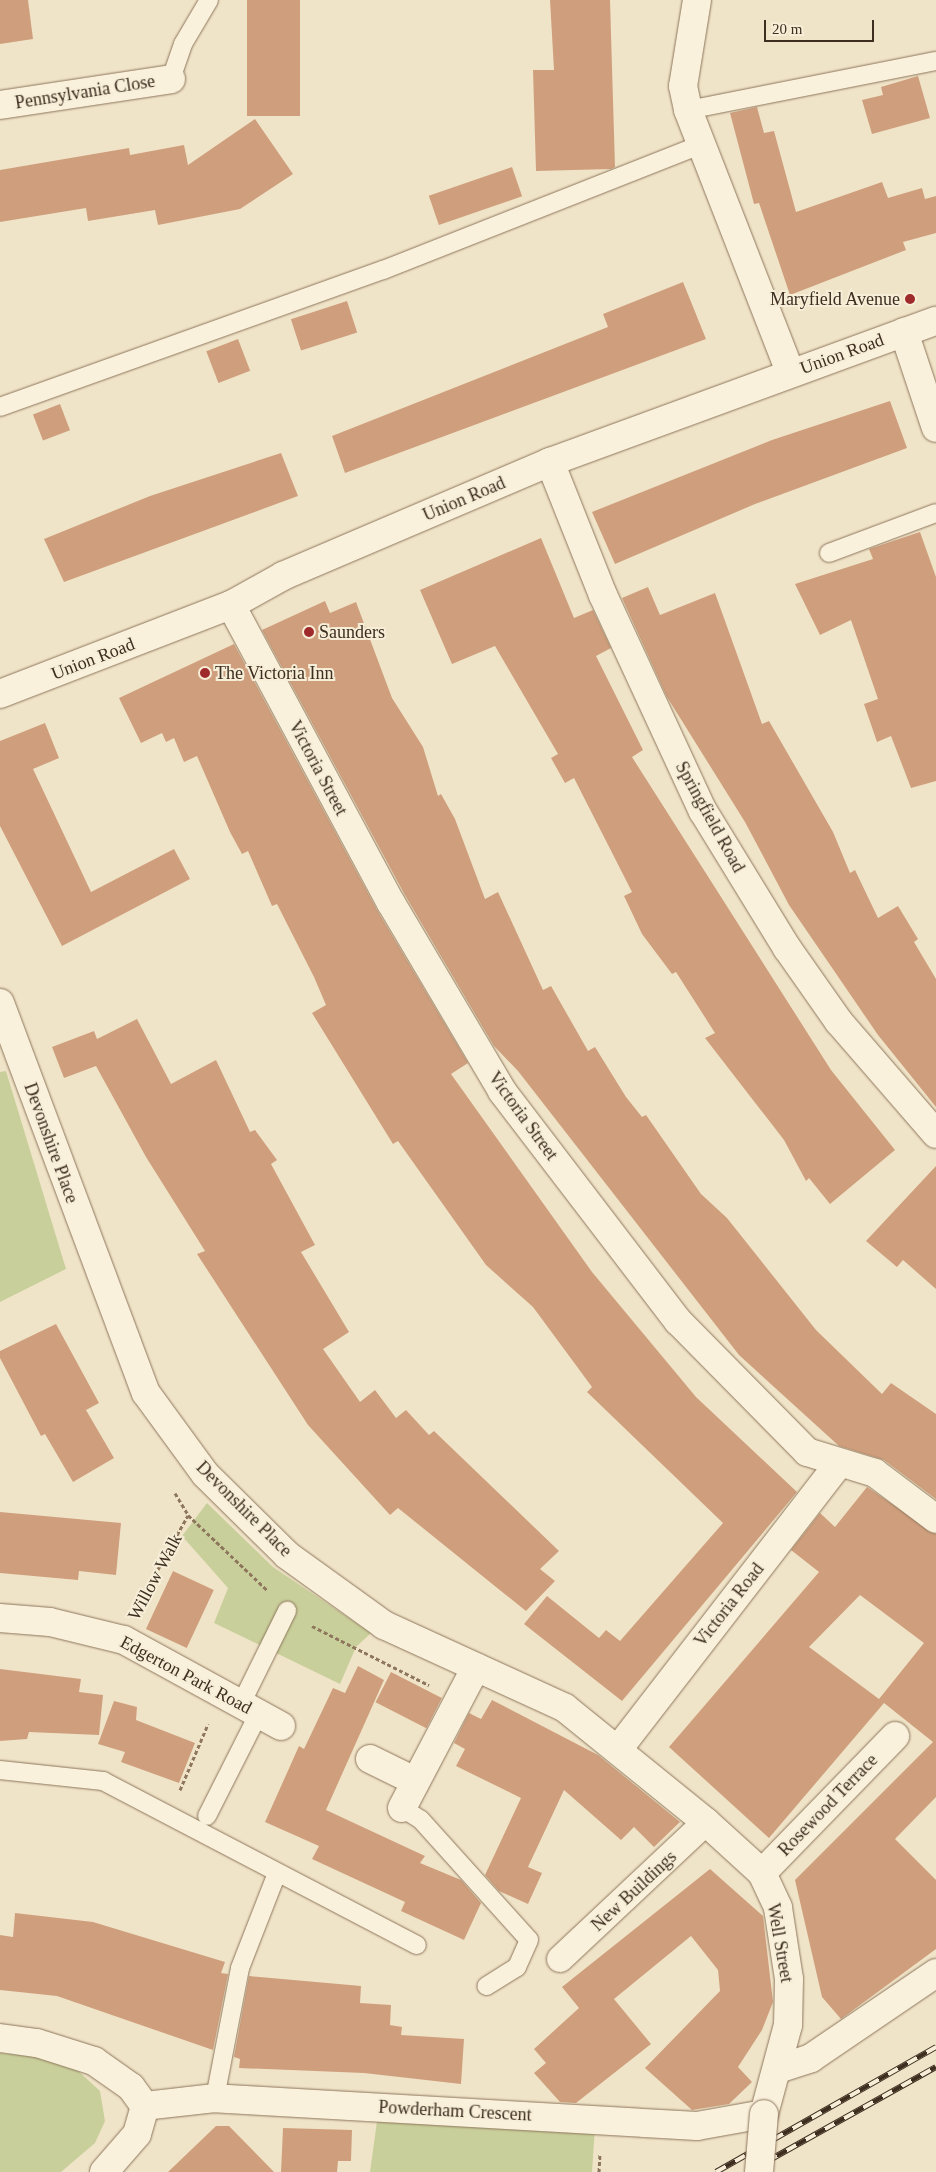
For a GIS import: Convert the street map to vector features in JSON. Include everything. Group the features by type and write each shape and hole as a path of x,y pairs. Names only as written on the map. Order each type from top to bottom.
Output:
{"street":[{"path":"697,0 683,86 688,110 700,145 790,372"},
{"name":"Pennsylvania Close","path":"0,105 171,79"},
{"name":"Union Road","path":"0,694 231,605 283,576 550,462 790,372 936,321"},
{"path":"904,332 936,428"},
{"name":"Springfield Road","path":"550,462 606,604 703,811 787,948 839,1022 936,1134"},
{"name":"Victoria Street","path":"231,605 387,895 502,1092 678,1321 807,1452 839,1463 857,1464 875,1473 936,1519"},
{"name":"Devonshire Place","path":"0,1003 146,1393 199,1466 295,1561 384,1625 565,1708 619,1748"},
{"name":"Victoria Road","path":"619,1748 839,1463"},
{"name":"Edgerton Park Road","path":"0,1618 50,1622 124,1640 251,1709"},
{"path":"402,1808 476,1667"},
{"name":"Rosewood Terrace","path":"762,1874 895,1736"},
{"name":"Well Street","path":"619,1748 706,1822 762,1874 778,1908 789,1979 788,2025 778,2069 764,2114 759,2172"},
{"path":"370,1759 415,1781"},
{"name":"New Buildings","path":"560,1959 706,1822"},
{"path":"778,2069 811,2058 936,1973"},
{"path":"0,2038 37,2043 94,2061 131,2087 145,2106 138,2134 104,2172"},
{"name":"Powderham Crescent","path":"145,2106 215,2098 697,2126 764,2114"}],"lane":[{"path":"171,79 183,44 209,0"},
{"path":"688,110 936,61"},
{"path":"0,407 383,270 700,145"},
{"path":"829,553 936,513"},
{"path":"207,1816 251,1709 287,1611"},
{"path":"0,1770 103,1781 277,1874 334,1898 417,1945"},
{"path":"402,1808 421,1820 529,1940 517,1967 486,1986"},
{"path":"215,2098 240,1968 277,1874"}],"path":[{"name":"Willow Walk","path":"124,1640 132,1618 188,1515"},
{"path":"179,1792 251,1709"}],"green space":[{"path":"6,1071 66,1269 0,1302 0,1072"},
{"path":"207,1503 273,1567 371,1633 356,1647 340,1684 214,1623 228,1588 182,1536"},
{"path":"0,2053 47,2058 75,2068 100,2091 105,2121 95,2143 61,2172 0,2172"},
{"path":"377,2121 595,2127 592,2172 370,2172"}],"building":[{"path":"0,0 28,0 33,39 0,44"},
{"path":"247,0 300,0 300,116 247,116"},
{"path":"550,0 610,0 615,167 611,169 536,171 533,70 554,70"},
{"path":"918,76 930,118 872,134 862,100 883,95 881,87"},
{"path":"757,107 764,133 774,131 796,212 882,182 888,198 922,188 925,199 936,196 936,233 903,242 906,250 790,295 759,203 754,204 730,113"},
{"path":"255,119 293,174 240,209 158,225 155,210 88,221 86,208 0,222 0,170 129,148 130,155 184,145 188,165"},
{"path":"512,167 522,196 439,225 429,196"},
{"path":"683,282 706,339 345,473 332,436 608,327 603,314"},
{"path":"347,301 357,332 301,351 291,319"},
{"path":"238,339 250,371 218,383 206,351"},
{"path":"890,401 907,448 755,504 615,564 592,512 772,440"},
{"path":"60,404 70,430 43,441 33,414"},
{"path":"281,453 298,496 64,582 44,539 150,496"},
{"path":"920,532 936,577 936,781 911,788 891,736 877,742 864,704 878,699 851,620 820,635 795,584 873,559 869,549"},
{"path":"541,538 574,618 593,610 611,648 596,656 643,750 632,757 831,1070 895,1150 830,1204 809,1178 806,1181 784,1140 705,1038 715,1033 676,972 672,974 642,934 624,896 632,892 574,778 565,783 551,758 558,754 495,646 452,664 420,590"},
{"path":"648,587 660,615 715,593 762,724 769,721 833,832 850,873 855,870 878,918 898,906 918,939 914,942 936,979 936,1107 878,1035 789,905 745,822 667,697 622,598"},
{"path":"325,601 330,613 356,602 392,698 423,747 438,796 441,794 455,819 485,899 498,892 543,990 551,986 588,1051 595,1047 626,1097 642,1117 646,1115 701,1194 727,1218 816,1330 882,1394 891,1383 936,1414 936,1499 884,1460 839,1446 739,1355 518,1071 494,1046 405,895 262,630"},
{"path":"234,644 377,910 468,1063 451,1074 592,1272 696,1397 797,1492 622,1701 524,1624 547,1596 599,1638 606,1630 620,1641 723,1523 587,1392 592,1387 533,1307 486,1265 398,1141 393,1144 312,1013 326,1005 314,977 277,904 272,906 248,851 242,854 230,832 197,756 184,762 174,738 166,742 162,733 141,743 119,698"},
{"path":"45,723 59,758 33,769 91,892 174,849 190,879 62,946 0,826 0,741"},
{"path":"137,1019 171,1084 216,1060 250,1132 255,1130 277,1160 271,1164 315,1245 301,1252 349,1332 323,1349 360,1402 375,1390 396,1418 406,1410 429,1435 434,1431 559,1551 540,1569 555,1581 526,1611 398,1508 390,1515 308,1425 197,1254 205,1251 146,1157 96,1066 64,1078 52,1047 94,1031 97,1039"},
{"path":"936,1166 936,1289 903,1260 897,1267 866,1241"},
{"path":"56,1324 99,1403 86,1410 114,1458 73,1482 45,1434 41,1436 0,1358 0,1351"},
{"path":"867,1487 936,1534 936,1797 895,1839 936,1880 936,1949 841,2019 822,1997 795,1880 933,1742 884,1703 769,1838 669,1747 819,1572 791,1550 820,1513 835,1527","holes":["860,1595 924,1643 879,1699 809,1647"]},
{"path":"0,1512 121,1523 116,1575 79,1571 78,1580 0,1573"},
{"path":"173,1571 214,1590 187,1648 146,1629"},
{"path":"358,1666 384,1680 326,1810 425,1856 420,1863 461,1880 481,1903 464,1940 401,1911 405,1902 312,1859 319,1846 265,1822 299,1746 304,1749 333,1688 345,1693"},
{"path":"0,1669 81,1679 79,1692 103,1695 99,1735 29,1732 27,1739 0,1741"},
{"path":"391,1672 442,1698 426,1728 376,1702"},
{"path":"492,1700 598,1755 680,1822 654,1847 634,1827 621,1840 564,1790 528,1867 542,1873 528,1904 499,1891 485,1875 521,1798 456,1766 465,1749 454,1743 469,1713 481,1719"},
{"path":"114,1701 137,1707 136,1720 195,1743 179,1783 121,1762 125,1752 98,1744"},
{"path":"710,1869 763,1916 773,2002 762,2030 738,2067 752,2082 729,2104 692,2110 645,2068 720,1991 718,1970 691,1936 614,1999 651,2044 576,2103 560,2102 534,2073 546,2063 534,2049 579,2008 562,1987"},
{"path":"15,1913 93,1922 225,1962 221,1973 228,1974 213,2050 57,1996 0,1990 0,1935 13,1937"},
{"path":"249,1976 361,1986 360,2003 391,2005 390,2025 402,2027 401,2035 464,2039 461,2084 364,2073 239,2068 240,2059 234,2057"},
{"path":"216,2126 229,2126 274,2172 168,2172"},
{"path":"283,2128 352,2130 351,2161 338,2161 337,2172 281,2172"}],"railway":[{"path":"716,2172 936,2047"},
{"path":"748,2172 936,2067"}],"place":[{"name":"Maryfield Avenue","path":"910,299"},
{"name":"Saunders","path":"309,632"},
{"name":"The Victoria Inn","path":"205,673"}]}
